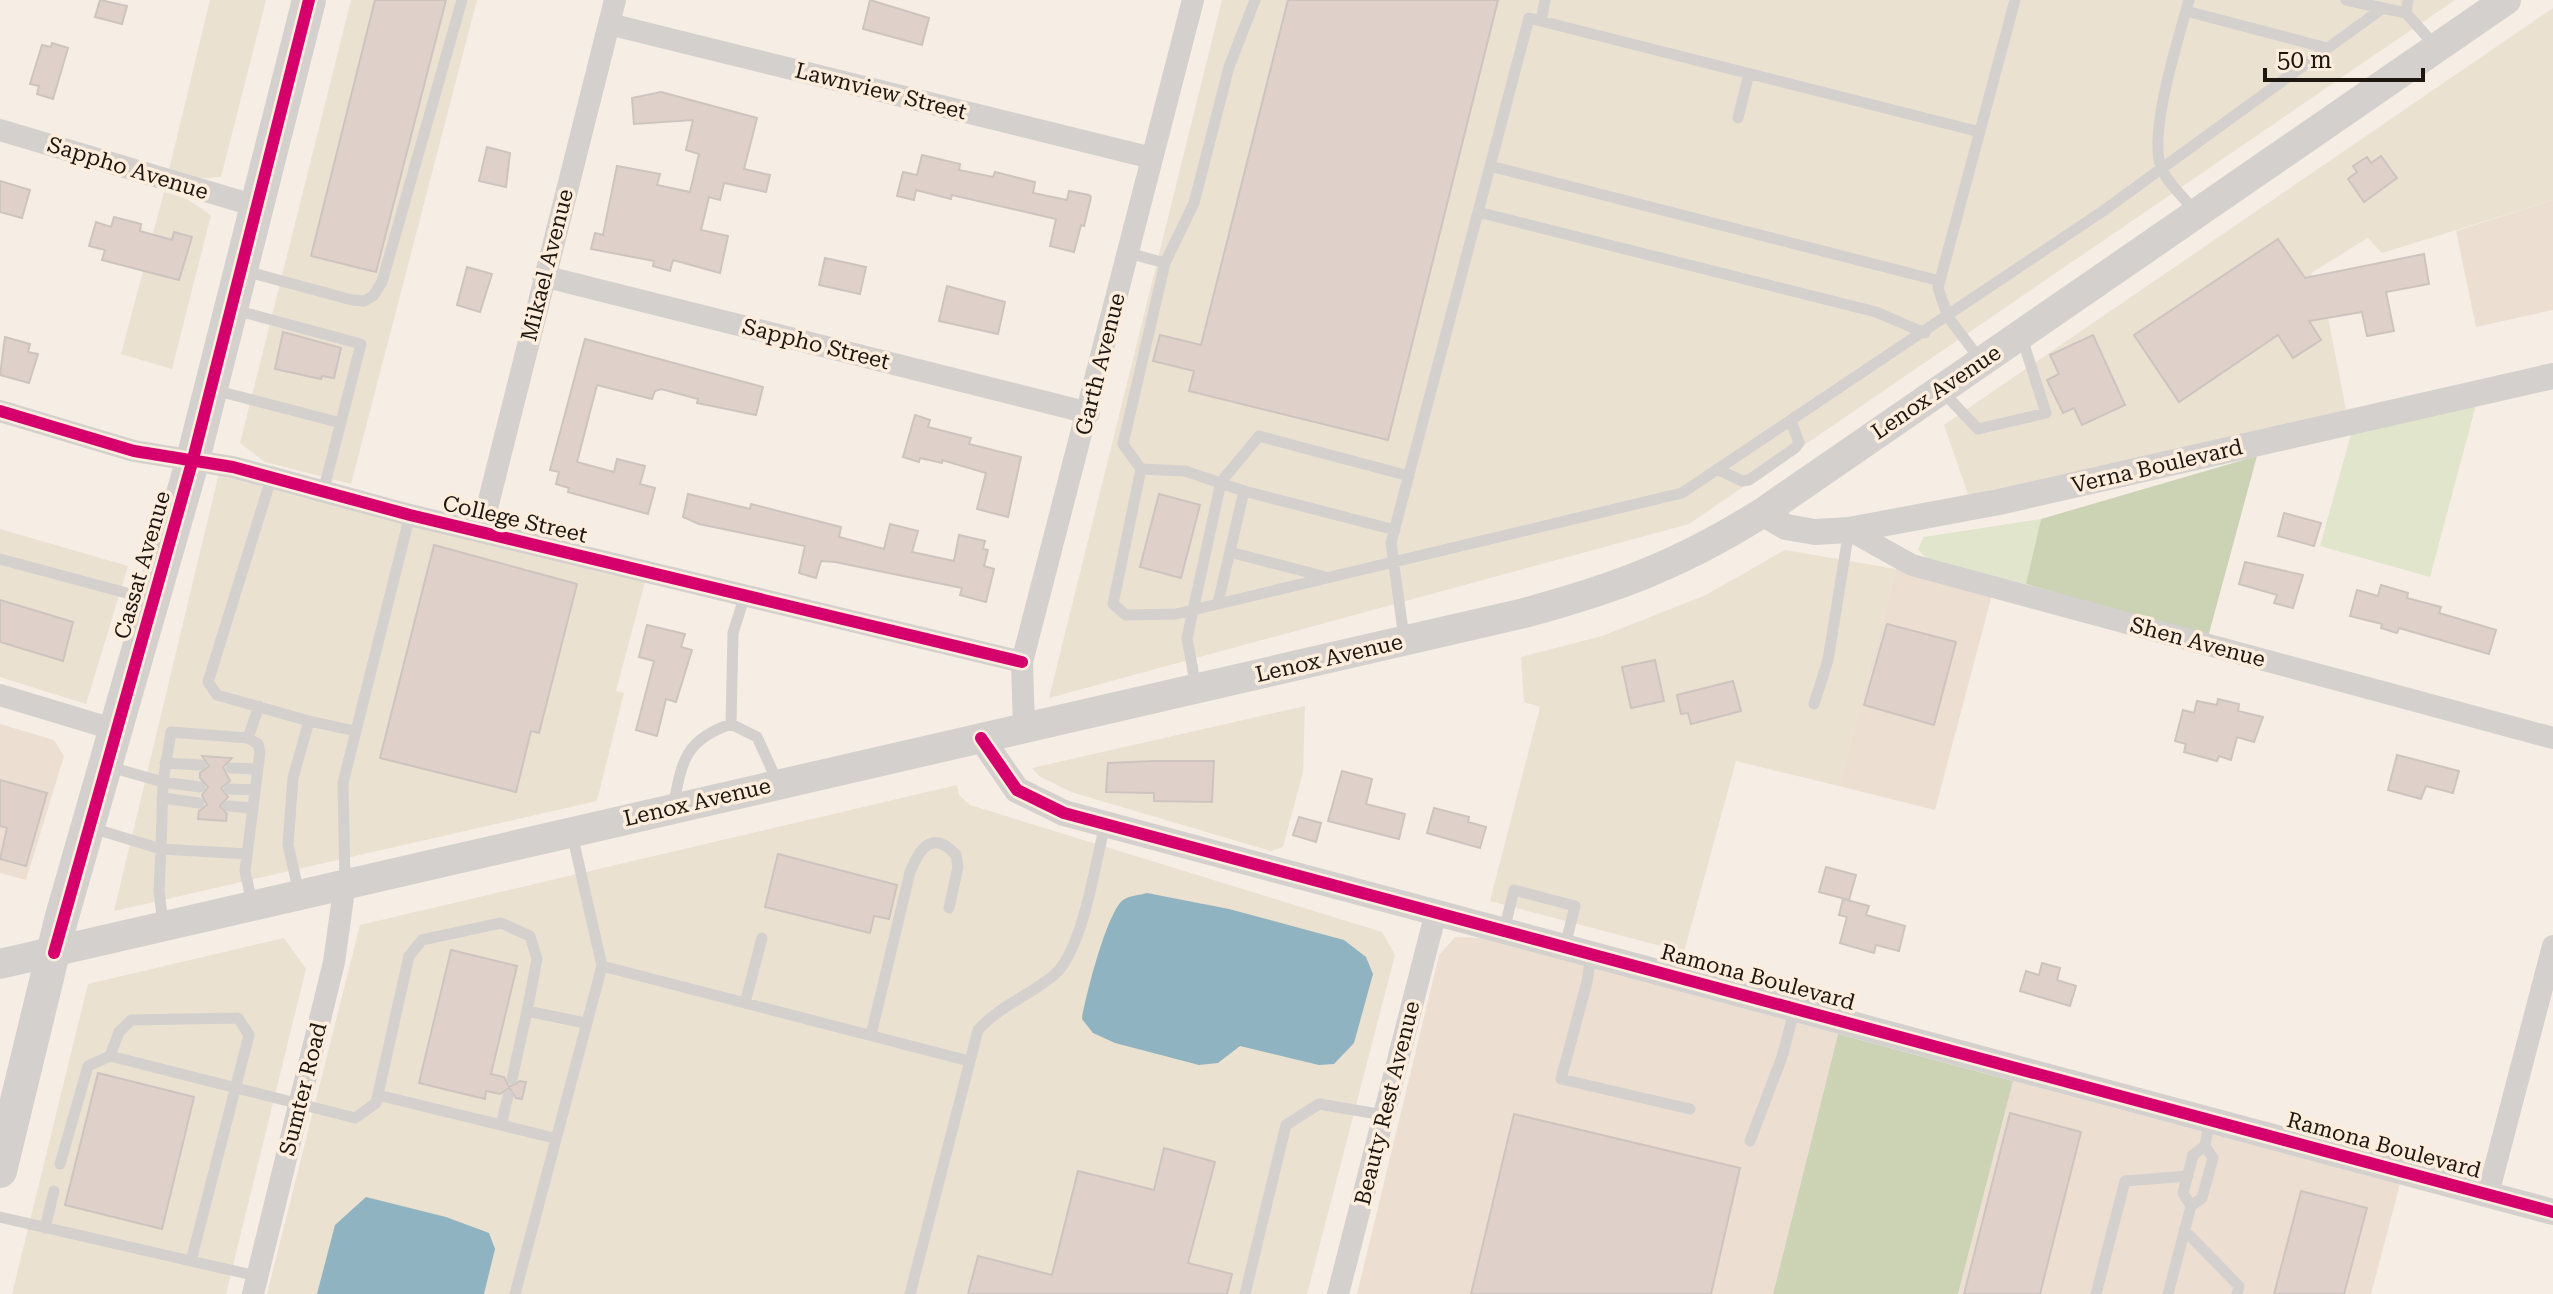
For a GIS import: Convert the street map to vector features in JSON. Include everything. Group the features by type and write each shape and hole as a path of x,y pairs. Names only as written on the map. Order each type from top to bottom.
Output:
{"main road":[{"name":"Cassat Avenue","path":"0,1171 88,827 193,459 309,0"},
{"name":"Lenox Avenue","path":"0,964 571,830 1405,641 1524,613 1636,580 1708,547 1762,513 2506,0"}],"street":[{"name":"Mikael Avenue","path":"481,532 543,276 615,0"},
{"name":"Garth Avenue","path":"1024,729 1022,662 1089,413 1193,0"},
{"name":"Lawnview Street","path":"609,24 1152,158"},
{"name":"Sappho Avenue","path":"0,130 256,206"},
{"name":"Sappho Street","path":"543,276 1089,413"},
{"name":"Verna Boulevard","path":"1762,513 1786,527 1849,530 1999,502 2553,376"},
{"name":"College Street","path":"0,411 134,451 193,459 410,515 1022,662"},
{"name":"Shen Avenue","path":"1849,530 1912,565 2553,738"},
{"path":"0,695 116,730"},
{"name":"Ramona Boulevard","path":"981,738 1017,790 1052,809 1105,825 2553,1212"},
{"name":"Sumter Road","path":"255,1285 334,962 345,883"},
{"name":"Beauty Rest Avenue","path":"1338,1294 1436,912"},
{"path":"2488,1194 2553,946"}],"lane":[{"path":"240,269 352,300 364,301 373,296 382,282 397,238 462,0"},
{"path":"1255,0 1229,67 1194,203 1165,263 1123,444 1141,469 1113,604 1126,615 1176,614 1682,493 1925,333 2383,8"},
{"path":"1541,21 1545,0"},
{"path":"1982,362 1948,317 1938,288 2015,0"},
{"path":"2346,0 2406,13 2437,48"},
{"path":"2406,13 2408,0"},
{"path":"2196,214 2161,167 2162,107 2188,6 2327,48"},
{"path":"1405,641 1392,561 1395,530 1529,18 1980,132"},
{"path":"1738,118 1749,74"},
{"path":"1490,166 1940,281"},
{"path":"1478,212 1876,312 1925,333"},
{"path":"1128,253 1165,263"},
{"path":"230,309 361,344 323,492"},
{"path":"1941,390 1978,429 2046,413 2021,335"},
{"path":"211,389 341,423"},
{"path":"1717,469 1742,481 1749,480 1799,443 1791,421"},
{"path":"1196,689 1187,638 1221,482 1259,436 1409,476"},
{"path":"1141,469 1185,471 1244,491 1395,530"},
{"path":"271,479 208,682 217,695 355,731"},
{"path":"1218,603 1244,491"},
{"path":"345,883 343,783 410,515"},
{"path":"1814,704 1828,660 1849,530"},
{"path":"1230,552 1325,577"},
{"path":"0,559 153,600"},
{"path":"731,724 733,633 745,595"},
{"path":"248,738 259,706"},
{"path":"300,894 288,845 293,778 309,721"},
{"path":"673,808 680,770 691,746 705,733 731,724 757,737 779,784"},
{"path":"163,925 159,891 163,782 169,736 176,730 248,738 258,744 245,871 252,904"},
{"path":"165,763 201,765"},
{"path":"106,765 163,782 200,787"},
{"path":"231,768 257,769"},
{"path":"229,789 255,790"},
{"path":"162,798 199,803"},
{"path":"228,806 252,808"},
{"path":"910,1294 978,1030 996,1011 1055,974 1072,949 1105,825"},
{"path":"88,827 161,849 247,854"},
{"path":"515,1294 602,966 571,830"},
{"path":"871,1035 910,872 921,848 929,843 940,843 956,855 958,867 949,908"},
{"path":"1504,930 1514,890 1575,906 1565,946"},
{"path":"60,1164 88,1066 110,1056 355,1118 376,1103 409,956 422,940 501,923 530,936 537,959 512,1079"},
{"path":"745,1003 762,938"},
{"path":"1591,953 1587,982 1561,1079 1690,1109"},
{"path":"602,966 969,1061"},
{"path":"1750,1141 1782,1057 1795,1008"},
{"path":"527,1011 585,1023"},
{"path":"110,1056 119,1032 131,1020 238,1018 249,1035 191,1261"},
{"path":"378,1095 554,1138"},
{"path":"501,1125 508,1096"},
{"path":"1245,1294 1286,1125 1319,1104 1384,1115"},
{"path":"2191,1206 2183,1193 2193,1155 2205,1146 2210,1119"},
{"path":"2168,1294 2191,1206 2202,1198 2213,1158 2205,1146"},
{"path":"2096,1294 2125,1181 2188,1176"},
{"path":"45,1228 54,1191"},
{"path":"0,1217 191,1261 255,1285"},
{"path":"2184,1230 2239,1286 2237,1294"}],"shaded area":[{"path":"210,0 266,0 221,177 193,179 168,174"},
{"path":"351,0 477,0 351,484 265,462 240,443"},
{"path":"1222,0 2455,0 1689,524 1049,698"},
{"path":"2553,8 2553,200 2382,253 2368,238 2311,273 2323,292 2346,410 1969,497 1944,425"},
{"path":"164,192 185,198 211,215 172,369 121,354"},
{"path":"2553,200 2553,310 2476,327 2456,231"},
{"path":"219,473 645,582 616,691 624,693 597,801 114,911"},
{"path":"0,529 128,566 86,704 0,677"},
{"path":"1785,550 1896,569 1839,786 1736,761 1684,952 1490,901 1540,707 1524,702 1521,657 1602,636 1706,595"},
{"path":"1896,569 1992,595 1935,810 1839,786"},
{"path":"1305,706 1303,772 1283,847 1271,851 1071,792 1039,776 1032,768"},
{"path":"0,724 54,740 64,756 26,880 0,873"},
{"path":"957,785 959,795 970,805 1382,932 1395,955 1307,1294 267,1294 360,925"},
{"path":"1455,937 1482,938 1838,1034 1773,1294 1357,1294 1439,955"},
{"path":"284,938 306,969 226,1294 12,1294 88,984"},
{"path":"2013,1081 2400,1184 2371,1294 1958,1294"}],"green space":[{"path":"2476,405 2430,577 2320,546 2351,434"},
{"path":"2257,456 2208,637 2026,584 2041,519"},
{"path":"2041,519 2026,584 1926,558 1918,549 1924,537"},
{"path":"1838,1034 2013,1081 1958,1294 1773,1294"}],"water":[{"path":"1147,893 1229,909 1344,940 1366,957 1373,974 1354,1043 1334,1064 1319,1065 1240,1046 1218,1063 1199,1065 1115,1043 1093,1033 1082,1019 1092,975 1110,921 1123,900"},
{"path":"366,1197 446,1217 489,1233 495,1249 484,1294 317,1294 335,1225"}],"building":[{"path":"100,0 127,6 122,24 95,17"},
{"path":"375,0 446,0 376,272 311,256"},
{"path":"870,0 929,18 922,45 863,29"},
{"path":"1288,0 1498,0 1388,440 1189,391 1194,371 1153,361 1160,335 1201,345"},
{"path":"52,43 68,48 53,99 37,94 39,86 30,84 42,45 51,47"},
{"path":"661,92 757,118 744,169 770,175 766,192 724,183 720,200 709,197 701,230 728,236 720,273 673,260 670,271 653,266 654,261 591,249 595,233 603,235 617,166 660,174 657,185 690,192 699,154 686,150 693,120 634,124 632,98"},
{"path":"487,147 510,153 506,187 479,181"},
{"path":"922,155 960,164 959,170 993,177 995,172 1035,182 1033,193 1067,200 1069,191 1089,195 1084,226 1081,225 1074,252 1050,246 1056,219 952,195 951,199 916,190 914,200 897,196 903,172 917,175"},
{"path":"2381,156 2397,178 2364,202 2348,179 2357,172 2353,166 2367,157 2371,163"},
{"path":"0,181 30,190 22,218 0,212"},
{"path":"114,217 141,224 140,231 172,240 174,232 192,237 179,280 102,260 105,250 89,246 96,222 111,227"},
{"path":"2278,239 2305,278 2424,254 2429,284 2386,292 2394,331 2367,336 2362,312 2309,321 2321,340 2293,358 2278,335 2179,402 2134,335"},
{"path":"825,258 866,267 860,294 819,285"},
{"path":"467,267 492,274 480,312 457,305"},
{"path":"947,286 1005,302 998,334 939,321"},
{"path":"283,332 341,348 334,378 322,376 321,379 275,369"},
{"path":"2093,335 2125,405 2082,425 2074,408 2063,413 2047,380 2059,374 2050,355"},
{"path":"5,337 30,344 28,352 38,354 29,383 0,375"},
{"path":"585,339 763,387 756,415 697,403 698,399 661,389 655,391 652,399 597,385 577,462 614,472 617,459 645,466 640,484 655,488 648,514 568,492 569,488 556,484 559,472 550,470"},
{"path":"915,415 930,420 928,427 971,438 969,444 1021,457 1008,517 977,509 986,473 942,460 942,463 920,458 919,462 903,457"},
{"path":"688,494 750,509 751,504 841,527 839,537 884,549 890,524 918,531 912,552 954,561 959,535 985,541 983,549 988,550 984,566 994,569 986,602 960,595 962,588 835,562 821,561 816,578 799,573 805,546 699,524 683,517"},
{"path":"1159,494 1200,505 1181,578 1140,567"},
{"path":"2284,513 2321,523 2314,546 2278,536"},
{"path":"434,545 577,584 539,733 531,731 516,792 380,758"},
{"path":"2245,562 2303,575 2293,608 2274,603 2277,595 2239,584"},
{"path":"2381,585 2408,593 2407,598 2441,607 2439,613 2496,630 2489,654 2399,628 2397,633 2381,628 2382,624 2350,616 2357,590 2378,596"},
{"path":"0,600 73,622 63,661 0,642"},
{"path":"1887,624 1956,642 1934,725 1864,705"},
{"path":"647,625 685,634 681,647 692,650 676,702 666,699 657,736 636,730 654,661 639,657"},
{"path":"1655,660 1664,701 1631,708 1622,667"},
{"path":"1733,681 1741,711 1691,724 1688,713 1681,714 1677,695"},
{"path":"2218,699 2239,704 2238,711 2263,717 2254,742 2237,737 2231,760 2219,756 2217,761 2184,752 2186,744 2175,741 2183,710 2194,713 2197,701 2217,705"},
{"path":"2397,755 2459,771 2453,793 2426,786 2421,799 2388,790"},
{"path":"202,756 232,758 223,767 230,781 221,788 228,797 220,806 227,814 226,821 198,819 199,811 207,805 202,795 208,787 200,778 200,773 209,766"},
{"path":"1214,761 1212,802 1154,801 1154,793 1106,792 1108,763"},
{"path":"1342,771 1372,779 1366,804 1405,814 1399,839 1328,821"},
{"path":"0,780 47,793 26,866 0,859 7,828 0,826"},
{"path":"1434,808 1469,817 1468,822 1486,827 1480,848 1427,833"},
{"path":"1299,817 1321,823 1316,842 1293,835"},
{"path":"778,854 897,885 889,919 874,916 870,933 765,907"},
{"path":"1826,867 1856,875 1849,900 1819,892"},
{"path":"1843,899 1869,906 1866,915 1905,926 1899,951 1876,945 1874,953 1840,943 1847,917 1839,915"},
{"path":"451,950 517,966 491,1074 504,1077 509,1087 520,1081 526,1082 522,1099 516,1098 509,1088 500,1094 486,1091 485,1099 419,1083"},
{"path":"2042,963 2060,968 2057,980 2076,986 2070,1006 2020,991 2026,971 2039,975"},
{"path":"98,1073 194,1097 162,1229 65,1205"},
{"path":"2010,1113 2081,1132 2040,1294 1964,1294"},
{"path":"1514,1114 1740,1168 1711,1294 1471,1294"},
{"path":"1164,1148 1215,1162 1188,1263 1232,1274 1227,1294 968,1294 978,1256 1052,1275 1078,1171 1154,1190"},
{"path":"2301,1191 2367,1208 2344,1294 2274,1294"}],"cycle path":[{"path":"54,953 193,459 309,0"},
{"path":"0,411 134,451 233,467 410,515 1022,662"},
{"path":"981,738 1017,790 1064,813 2553,1212"}]}
